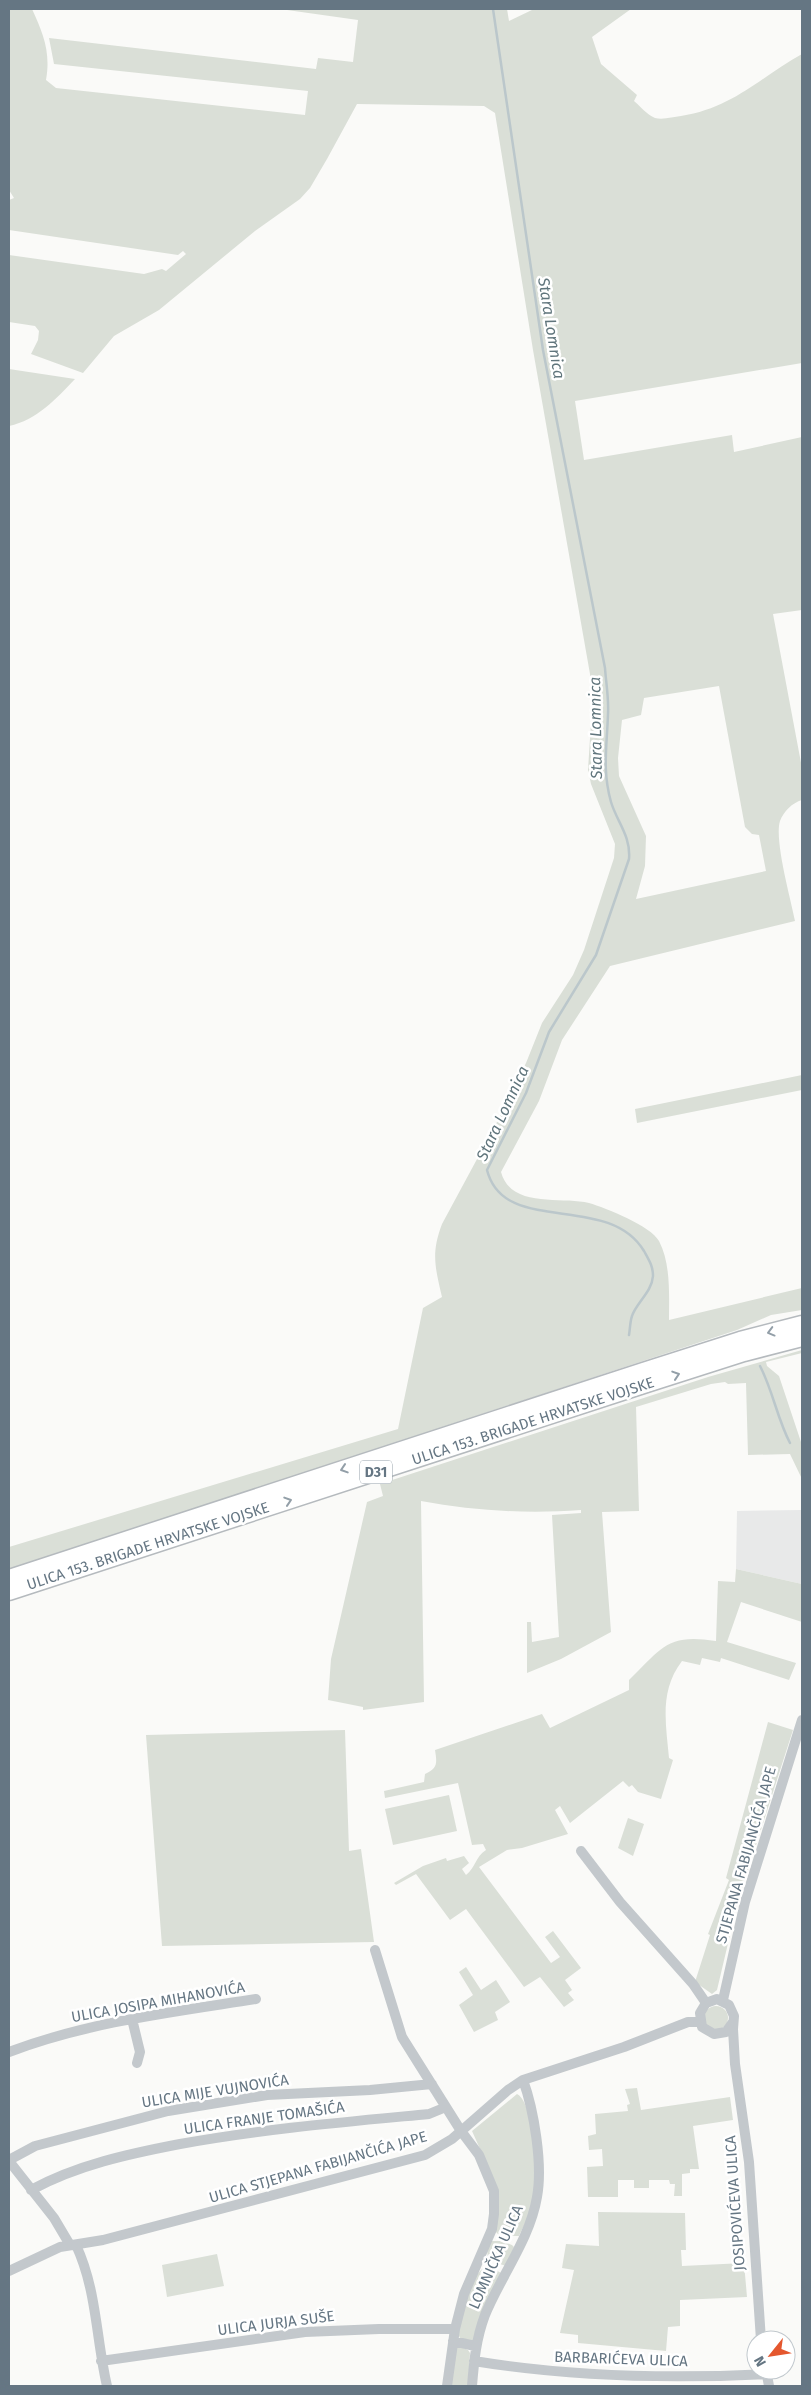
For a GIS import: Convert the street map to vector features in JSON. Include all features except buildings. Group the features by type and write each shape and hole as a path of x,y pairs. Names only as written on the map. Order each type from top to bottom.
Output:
{"main road":[{"name":"ULICA 153. BRIGADE HRVATSKE VOJSKE","path":"9,1578 643,1371 740,1340 802,1324"},
{"name":"ULICA 153. BRIGADE HRVATSKE VOJSKE","path":"9,1592 655,1381 744,1353 802,1338"}],"street":[{"name":"STJEPANA FABIJANČIĆA JAPE","path":"723,2000 745,1902 802,1720"},
{"path":"581,1851 620,1902 706,2003"},
{"name":"LOMNIČKA ULICA","path":"375,1950 402,2036 485,2166 494,2191 494,2214 490,2236 464,2294 455,2329 447,2386"},
{"name":"ULICA JOSIPA MIHANOVIĆA","path":"9,2052 77,2031 132,2019 256,1999"},
{"path":"717,1999 723,2000 733,2010 733,2022 726,2032 714,2034 707,2032 700,2022 700,2013 706,2003 717,1999"},
{"path":"132,2019 140,2052 137,2063"},
{"name":"ULICA STJEPANA FABIJANČIĆA JAPE","path":"9,2271 60,2247 103,2240 236,2207 417,2157 440,2147 508,2090 523,2080 606,2054 688,2022 700,2022"},
{"name":"JOSIPOVIĆEVA ULICA","path":"733,2022 735,2064 750,2172 760,2330"},
{"name":"JOSIPOVIĆEVA ULICA","path":"714,2034 727,2045 735,2064"},
{"name":"LOMNIČKA ULICA","path":"472,2386 476,2346 485,2317 524,2236 537,2197 535,2127 532,2108 523,2080"},
{"name":"ULICA MIJE VUJNOVIĆA","path":"9,2161 35,2146 168,2111 266,2095 370,2090 432,2084"},
{"name":"ULICA FRANJE TOMAŠIĆA","path":"31,2190 57,2176 128,2154 238,2133 429,2114 446,2106"},
{"path":"9,2161 54,2218 86,2265 97,2316 101,2361 107,2386"},
{"name":"ULICA JURJA SUŠE","path":"101,2361 305,2332 379,2329 455,2329"},
{"path":"453,2341 476,2346"},
{"name":"BARBARIĆEVA ULICA","path":"474,2361 536,2370 670,2377 746,2373"}],"shaded area":[{"path":"9,9 32,9 40,26 47,52 46,80 56,88 305,115 308,91 54,64 49,38 316,69 318,58 353,62 358,20 280,9 507,9 509,21 534,9 631,9 592,37 601,64 637,95 634,101 652,117 661,119 699,112 716,106 745,91 802,54 802,363 575,401 584,460 732,435 734,452 802,437 802,610 773,614 802,768 802,800 792,805 786,811 780,821 779,830 781,855 795,921 610,966 562,1040 539,1101 501,1172 507,1184 515,1191 526,1196 539,1199 589,1203 627,1218 654,1235 659,1241 666,1260 669,1320 802,1288 802,1310 771,1315 737,1330 9,1570 9,1547 398,1429 423,1308 442,1297 435,1252 442,1224 497,1122 526,1063 542,1023 573,975 584,950 614,858 615,844 591,784 588,770 592,707 590,674 533,350 495,113 484,106 357,104 310,188 300,199 255,231 159,310 114,336 83,373 31,354 38,340 39,331 35,326 9,322 9,255 144,274 162,269 166,271 186,254 183,251 178,255 9,230 9,200 14,198 9,190","holes":["719,686 745,827 752,834 759,835 766,871 636,899 645,866 646,836 619,776 618,758 622,720 641,715 644,698"]},
{"path":"9,369 75,379 37,414 9,426"},
{"path":"802,1075 802,1090 637,1123 635,1109"},
{"path":"802,1350 802,1353 766,1362 767,1366 779,1376 802,1445 802,1479 790,1454 748,1455 746,1383 728,1384 725,1382 711,1384 636,1407 639,1511 602,1512 611,1632 561,1659 527,1673 527,1622 531,1622 532,1642 559,1637 552,1515 581,1513 581,1510 501,1511 421,1501 424,1702 363,1710 363,1707 328,1700 331,1659 367,1502 383,1496 380,1484 708,1377"},
{"path":"802,1510 802,1584 736,1569 737,1511"},
{"path":"736,1569 802,1584 802,1622 741,1602 727,1642 796,1663 789,1680 721,1658 720,1662 702,1658 700,1665 682,1661 675,1672 667,1696 666,1720 669,1758 673,1760 661,1799 638,1792 632,1785 629,1787 623,1781 570,1823 560,1806 555,1810 568,1834 522,1848 507,1850 479,1867 551,1963 560,1957 545,1937 553,1931 581,1968 565,1980 572,1990 568,1993 574,2000 564,2007 540,1977 524,1987 466,1909 450,1920 416,1874 396,1885 394,1883 423,1866 446,1858 447,1861 464,1856 469,1863 462,1869 466,1875 486,1850 483,1844 472,1845 458,1783 385,1798 384,1791 424,1782 425,1774 436,1765 435,1750 542,1714 550,1728 629,1690 629,1680 658,1651 676,1641 700,1639 716,1641 718,1581 735,1582"},
{"path":"768,1722 793,1730 738,1901 717,1990 712,1994 695,1982 710,1935 708,1934 729,1880 726,1878"},
{"path":"345,1730 349,1851 361,1849 374,1942 162,1946 146,1735"},
{"path":"449,1795 457,1831 393,1845 385,1809"},
{"path":"628,1818 644,1824 633,1856 618,1848"},
{"path":"466,1967 481,1990 496,1980 510,2002 495,2012 498,2020 474,2032 459,2005 473,1995 459,1972"},
{"path":"716,2006 724,2010 728,2018 724,2026 716,2030 708,2026 704,2018 708,2010"},
{"path":"637,2088 641,2110 730,2097 733,2120 693,2126 699,2169 690,2169 690,2173 682,2174 682,2196 674,2196 675,2184 670,2184 669,2180 649,2180 649,2188 634,2188 634,2180 618,2180 618,2197 588,2197 587,2167 603,2166 602,2149 589,2150 588,2136 596,2134 595,2114 628,2111 627,2105 630,2104 625,2089"},
{"path":"517,2094 523,2101 528,2113 534,2147 534,2197 531,2211 519,2236 500,2236 494,2230 493,2178 472,2131"},
{"path":"598,2212 685,2213 686,2250 681,2250 682,2266 744,2263 747,2297 680,2300 680,2326 668,2327 666,2351 578,2343 578,2335 560,2333 574,2270 562,2268 566,2244 599,2246"},
{"path":"492,2241 502,2241 514,2247 506,2266 488,2260 487,2249"},
{"path":"217,2254 224,2286 167,2297 162,2265"},
{"path":"488,2266 503,2274 473,2340 469,2342 460,2338 458,2334 464,2307 476,2276"},
{"path":"459,2346 470,2353 468,2386 450,2386 455,2348"}],"waterway":[{"name":"Stara Lomnica","path":"493,9 543,350 605,668 608,703 606,758 608,790 611,802 626,836 629,859 596,955 549,1032 526,1093 487,1170 497,1190 514,1202 535,1209 607,1222 628,1233 644,1251 652,1269 652,1282 634,1311 629,1335"},
{"path":"760,1366 790,1443"}]}
